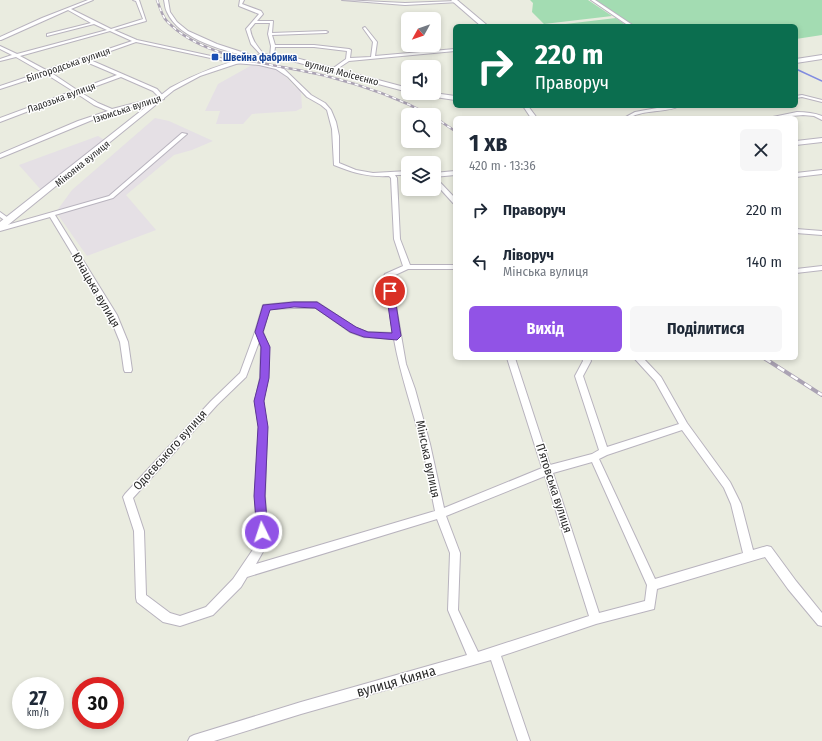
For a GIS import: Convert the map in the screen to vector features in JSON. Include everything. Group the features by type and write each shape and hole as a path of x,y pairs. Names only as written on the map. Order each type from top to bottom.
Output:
{"street":[{"path":"0,39 43,19 91,0"},
{"path":"0,60 145,20 139,3 135,0"},
{"path":"166,0 166,8 170,17 178,25 213,44 233,52 257,57"},
{"path":"242,0 240,5 260,12 261,14 248,29 251,43 257,57"},
{"path":"344,0 405,4 455,1 483,24"},
{"path":"593,0 629,24"},
{"path":"68,9 94,23 136,41 234,62 246,62 281,69 299,88 328,108 334,122 338,154 336,164 354,171 373,175 401,173"},
{"path":"253,22 272,22 270,34 273,46 272,56"},
{"path":"48,36 94,23"},
{"path":"366,28 375,42 373,58"},
{"path":"270,34 326,32"},
{"name":"Білгородська вулиця","path":"0,88 136,41"},
{"path":"273,46 306,46 349,50 348,60"},
{"path":"0,47 46,72 96,104 112,111"},
{"path":"334,70 348,60 453,50"},
{"name":"вулиця Моісеєнко","path":"257,57 272,56 292,59 401,88"},
{"name":"Ізюмська вулиця","path":"0,156 112,111 140,102 162,98 172,89 190,79 234,62 257,57"},
{"path":"798,61 822,57"},
{"name":"Ладозька вулиця","path":"84,59 155,90 162,98"},
{"name":"Ладозька вулиця","path":"0,120 121,75"},
{"path":"441,96 453,98"},
{"path":"799,96 822,101"},
{"name":"Мікояна вулиця","path":"0,228 162,98"},
{"path":"629,116 639,111 662,108"},
{"path":"783,116 810,113 822,118"},
{"path":"0,228 110,197 117,193 184,134"},
{"path":"798,143 822,140"},
{"path":"798,175 822,172"},
{"path":"814,173 822,181"},
{"path":"391,174 394,178 397,239 406,267"},
{"path":"441,174 453,174"},
{"path":"441,187 453,200"},
{"path":"0,214 9,221"},
{"name":"Юнацька вулиця","path":"51,214 113,315 124,342 128,370"},
{"path":"798,231 822,233"},
{"name":"Мінська вулиця","path":"453,267 406,267 387,276 402,364 411,389 426,444 440,514 455,553 453,610 474,659"},
{"path":"798,271 822,268"},
{"path":"259,332 266,307 317,305 353,330 367,335 397,336"},
{"name":"Одоєвського вулиця","path":"259,332 265,347 264,378 259,401 263,427 260,496 262,532 258,550 237,583 209,611 180,621 166,618 141,598 140,531 128,497 214,403 243,375 259,332"},
{"name":"П’ятовська вулиця","path":"512,360 596,619"},
{"path":"587,360 579,376 604,452"},
{"path":"640,360 658,380 684,426 727,485 736,504 750,556"},
{"path":"243,573 440,514 548,470 594,457 604,452 684,426"},
{"path":"594,457 652,585 767,551 792,585 822,621"},
{"name":"вулиця Кияна","path":"194,741 301,708 494,653 596,619 650,605 652,585"},
{"path":"494,653 524,741"}],"shaded area":[{"path":"252,65 279,69 295,87 301,91 302,108 296,111 252,114 243,124 216,124 220,111 205,111 218,84"},
{"path":"155,118 169,121 213,141 192,150 174,155 126,195 156,230 87,256 56,212 72,190"},
{"path":"98,136 106,141 42,191 19,165"}],"green space":[{"path":"530,0 588,0 612,16 544,24 532,12 533,3"},
{"path":"595,0 822,0 822,35 798,39 798,24 631,24"},
{"path":"616,18 624,24 565,24"}],"waterway":[{"path":"798,70 822,81"}],"railway":[{"path":"157,0 168,23 188,38 206,47 247,60 330,77 356,84 416,108"},
{"path":"441,122 453,130"},
{"path":"767,360 822,395"}],"place":[{"name":"Швейна фабрика","path":"215,57"}],"route":[{"path":"262,532 260,496 263,427 259,401 264,378 265,347 259,332 266,307 317,305 329,315 353,330 367,335 397,336 390,291"}]}
